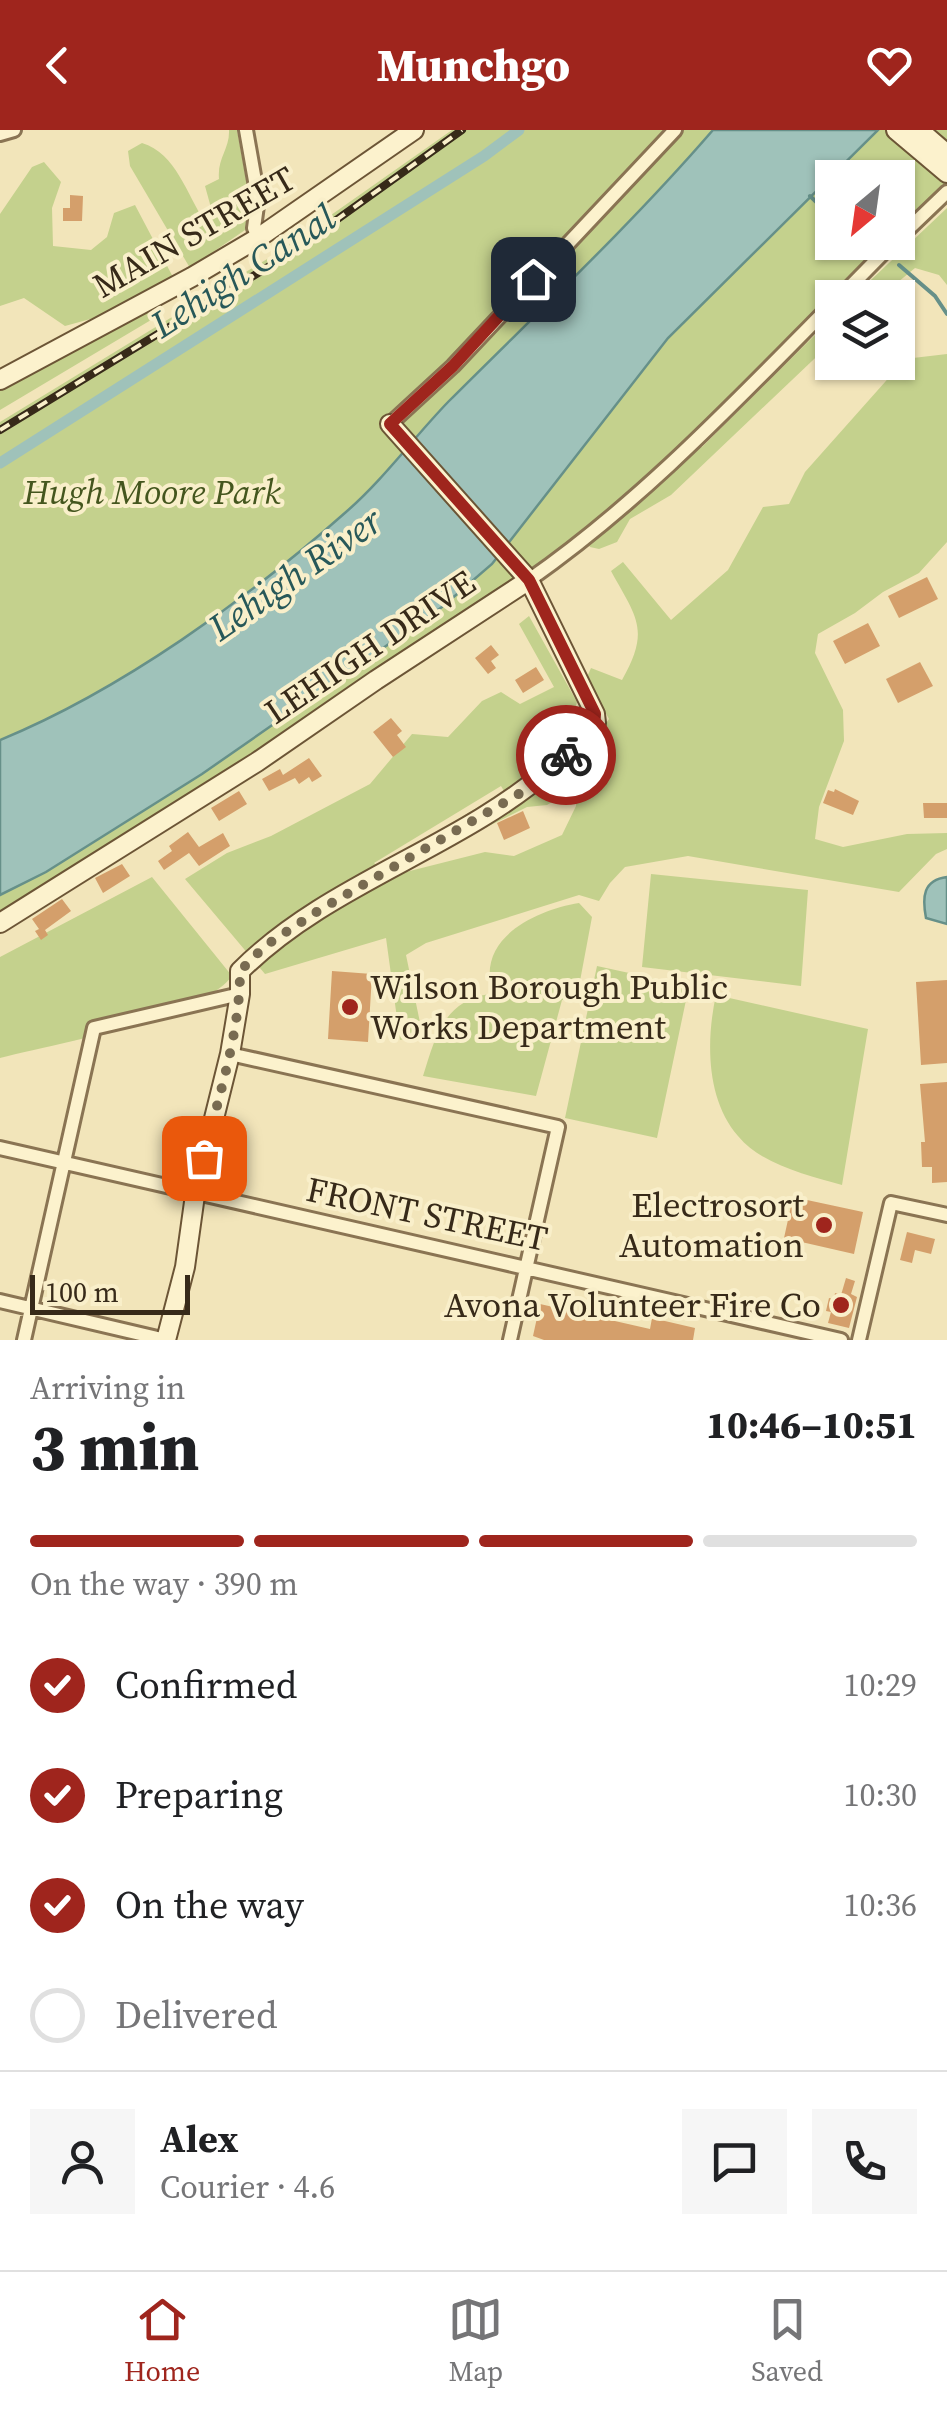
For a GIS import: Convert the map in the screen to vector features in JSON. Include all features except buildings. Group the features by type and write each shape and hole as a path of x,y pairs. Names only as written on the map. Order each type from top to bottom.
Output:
{"street":[{"path":"0,134 14,130"},
{"path":"246,130 258,198 254,228 258,238"},
{"name":"MAIN STREET","path":"0,380 258,238 414,130"},
{"path":"0,1300 166,1340 185,1267 195,1194 230,1054 240,971 265,946 318,911 524,791 594,728 595,714 523,574 395,430 675,130"},
{"path":"896,130 947,173"},
{"path":"919,130 947,154"},
{"path":"915,223 947,192"},
{"path":"857,280 877,260"},
{"name":"LEHIGH DRIVE","path":"0,923 257,762 624,506 688,451 815,321"},
{"path":"24,1340 94,1028 240,994"},
{"path":"230,1054 558,1127 510,1340"},
{"name":"FRONT STREET","path":"0,1148 841,1340"},
{"path":"859,1340 891,1202 947,1216"}],"green space":[{"path":"229,130 237,130 249,196 245,230 190,268 130,166 128,151 142,143 164,156 180,176 205,222 213,215 205,186 219,179"},
{"name":"Hugh Moore Park","path":"452,130 713,130 346,512 268,577 182,640 91,696 0,740 0,422 277,253"},
{"path":"878,130 947,130 947,192 915,223 915,160 848,160"},
{"path":"44,162 61,182 52,208 53,246 91,250 107,237 114,213 135,205 174,279 94,318 65,326 24,298 0,306 0,214 32,167"},
{"path":"815,192 815,260 877,260 856,280 815,280 815,321 692,448 702,447 815,335 815,358 671,495 630,519 617,542 599,549 590,547 585,539 0,923 0,895 46,872 202,774 442,607 492,564 668,338"},
{"path":"947,208 947,285 939,275 915,268 901,280 871,280 892,260 915,260 915,238"},
{"path":"150,304 156,317 0,410 0,387"},
{"path":"947,354 947,542 919,573 818,634 815,653 843,710 844,741 819,807 815,839 843,847 907,834 947,833 947,849 936,854 899,892 688,856 625,867 599,901 579,895 426,943 406,955 423,1037 400,1040 386,938 265,974 185,879 227,853 271,836 370,784 412,734 448,737 482,701 501,692 520,704 554,687 519,624 529,616 577,702 571,725 545,755 567,762 588,749 609,719 587,677 591,668 622,680 638,635 633,612 611,571 623,562 671,620 728,570 763,507 789,504 805,472 887,380 915,380 915,358","holes":["501,786 504,791 420,843 428,856 527,807 547,805 577,787 576,806 562,835 514,856 485,852 390,876 374,863"]},
{"path":"651,874 808,890 801,986 642,967"},
{"path":"152,877 232,976 215,992 159,1017 0,1058 0,957"},
{"path":"579,903 592,917 577,997 574,1001 562,1000 536,1096 423,1076 443,1024 461,1005 489,994 537,997 492,990 493,955 514,929 546,912"},
{"path":"597,966 689,986 657,1138 565,1118"},
{"path":"716,995 868,1029 842,1185 772,1162 748,1146 727,1121 711,1069"}],"water":[{"name":"Lehigh River","path":"713,130 878,130 848,160 815,160 815,192 668,338 492,564 442,607 202,774 46,872 0,895 0,740 91,696 182,640 268,577 346,512 449,401"},
{"path":"947,877 947,924 926,918 924,903 929,886"}],"waterway":[{"name":"Lehigh Canal","path":"0,463 519,130"},
{"path":"810,196 815,201"},
{"path":"899,265 935,296 947,314"}],"railway":[{"path":"0,430 286,256 462,130"}],"way so far":[{"path":"204,1158 230,1054 240,971 265,946 524,791 566,755"}],"place":[{"name":"Wilson Borough Public Works Department","path":"350,1007"},
{"name":"Electrosort Automation","path":"824,1225"},
{"name":"Avona Volunteer Fire Co","path":"841,1305"}],"route":[{"path":"533,279 453,366 390,424 529,580 595,714 594,728 566,755"}]}
